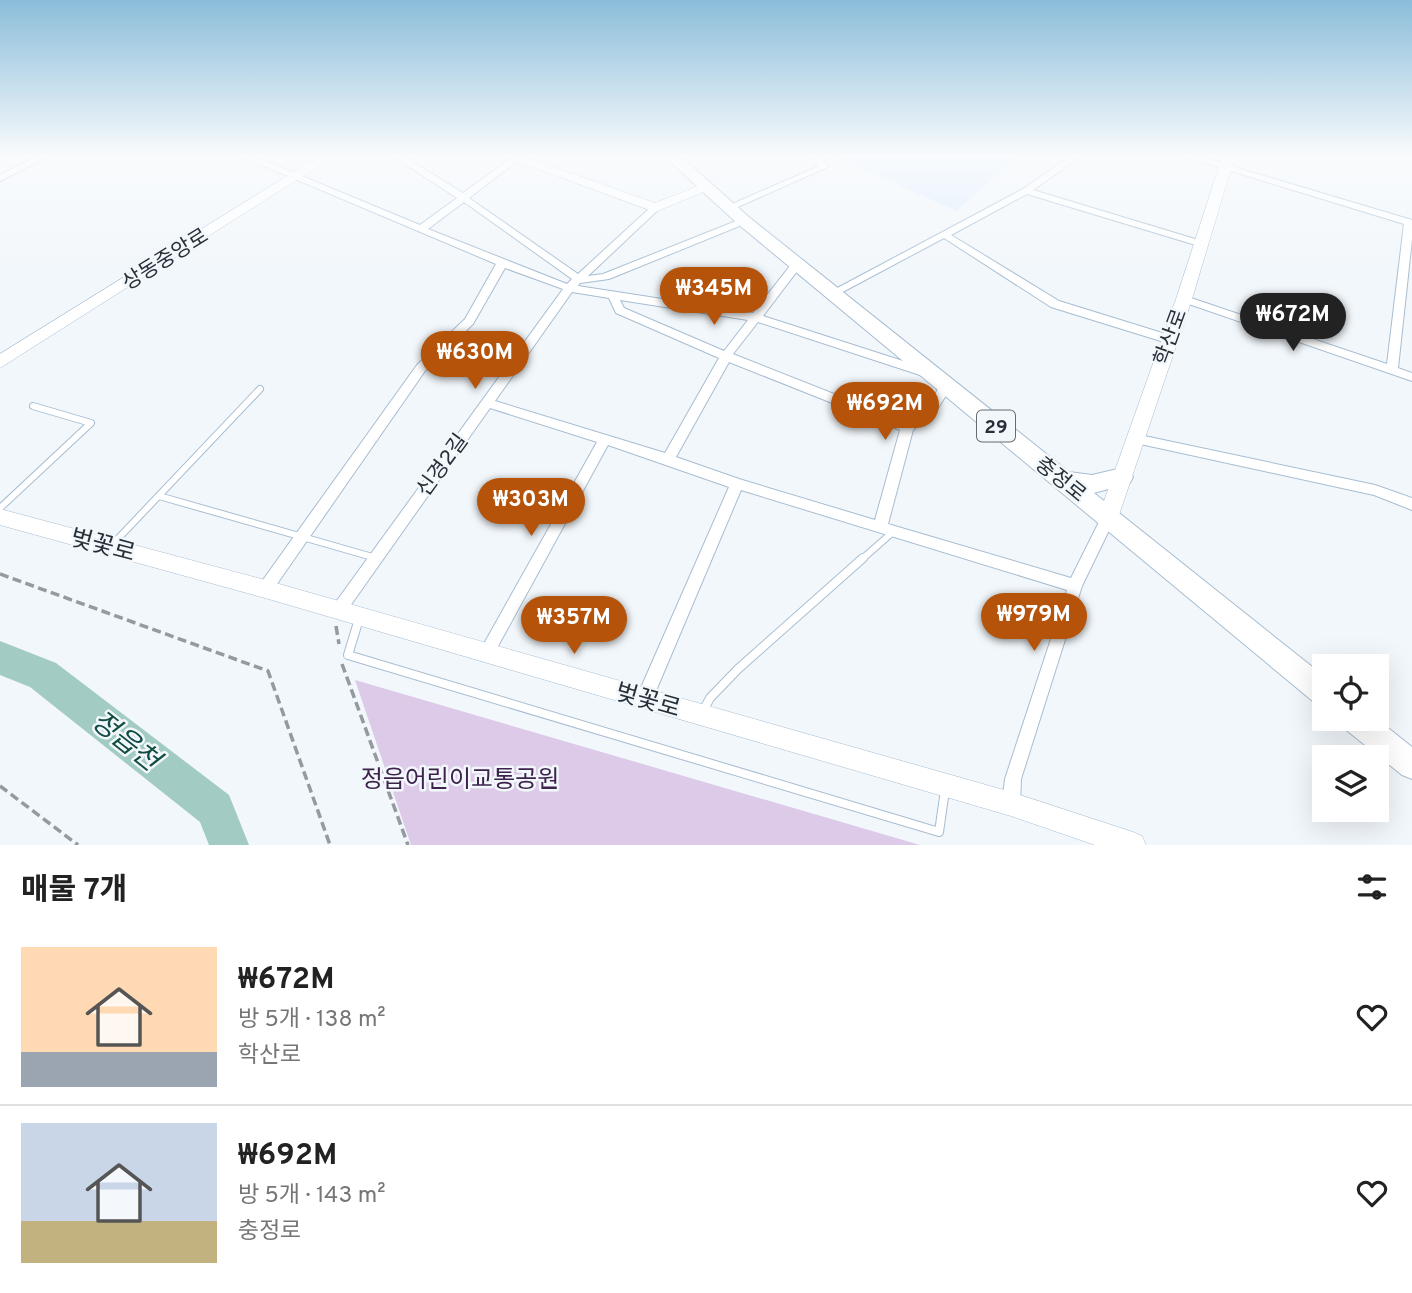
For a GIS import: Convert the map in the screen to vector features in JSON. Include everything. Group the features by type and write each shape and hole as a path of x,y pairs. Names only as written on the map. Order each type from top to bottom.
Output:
{"main road":[{"name":"충정로","path":"713,194 1312,683"},
{"path":"1061,480 1097,485 1122,477"},
{"path":"1369,731 1408,763"}],"street":[{"name":"상동중앙로","path":"0,362 268,194"},
{"path":"338,194 569,288 754,317 940,381 934,405 906,428 880,527"},
{"path":"458,194 580,280 605,277 773,194"},
{"path":"421,229 468,194"},
{"path":"618,194 656,208"},
{"name":"신경2길","path":"343,612 376,558 569,288 656,208 690,194"},
{"path":"833,293 1020,194"},
{"path":"1037,194 1202,244"},
{"name":"학산로","path":"1108,518 1217,194"},
{"path":"1326,194 1411,222 1392,370"},
{"path":"945,235 1055,303 1168,339"},
{"path":"265,589 421,368 469,321 502,263"},
{"path":"668,460 726,356 797,264"},
{"path":"613,295 620,310 906,428"},
{"path":"1184,299 1412,377"},
{"path":"486,403 737,484 1074,586"},
{"path":"1135,439 1375,490 1412,504"},
{"path":"486,654 606,440"},
{"path":"644,699 737,484"},
{"name":"벚꽃로","path":"0,517 265,589 1011,804 1133,845"},
{"path":"1011,804 1013,779 1074,586 1108,518"}],"lane":[{"path":"111,547 260,390"},
{"path":"0,508 91,423 33,405"},
{"path":"159,496 376,558"},
{"path":"701,715 710,698 738,669 894,531"},
{"path":"343,612 348,655 939,832 945,785"}],"path":[{"path":"0,574 268,671 330,845"},
{"path":"339,647 343,612"},
{"path":"341,659 369,743 408,845"},
{"path":"0,786 78,845"}],"shaded area":[{"path":"919,194 975,194 956,211"}],"green space":[{"name":"정읍어린이교통공원","path":"355,680 920,845 411,845"}],"waterway":[{"name":"정읍천","path":"0,658 43,675 215,809 229,845"}]}
